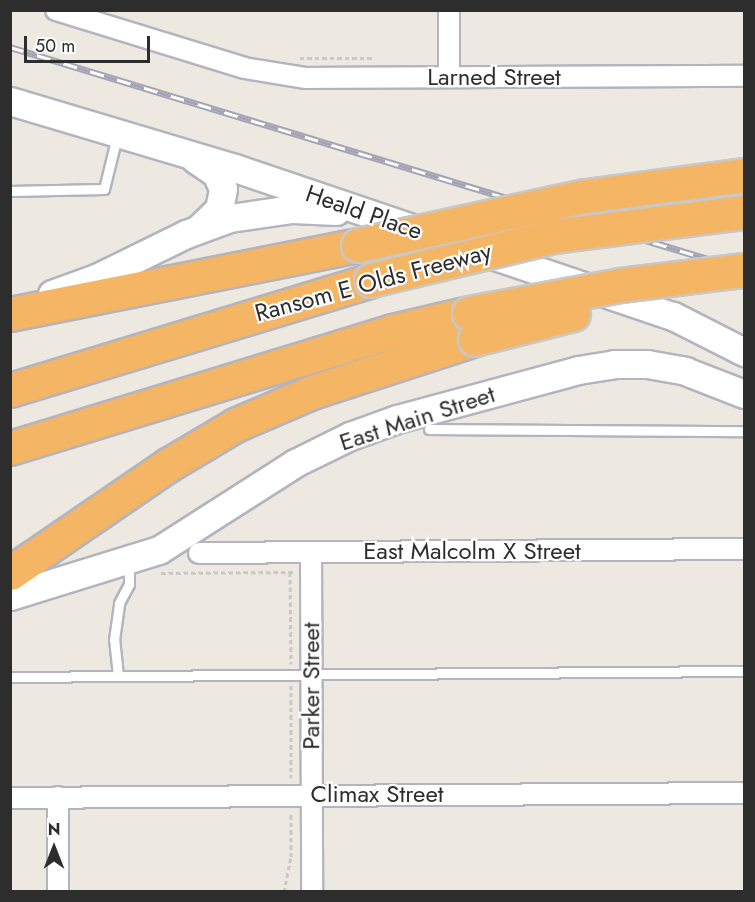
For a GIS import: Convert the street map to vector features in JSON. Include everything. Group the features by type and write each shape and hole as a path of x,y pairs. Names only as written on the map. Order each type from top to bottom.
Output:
{"highway":[{"path":"10,314 358,245 585,196 744,175"},
{"name":"Ransom E Olds Freeway","path":"10,390 371,280 554,236 744,212"},
{"path":"10,573 168,465 243,421 312,392 472,326 631,283 744,270"},
{"path":"10,448 402,328 472,326 744,287"}],"street":[{"name":"Larned Street","path":"56,10 244,69 306,78 744,76"},
{"path":"449,10 449,77"},
{"name":"Heald Place","path":"10,101 244,171 673,316 744,352"},
{"path":"189,156 212,168 223,189 219,209 198,229"},
{"path":"10,308 96,278 198,229 246,214 292,209 340,211 387,220"},
{"name":"East Main Street","path":"10,596 129,569 177,541 295,463 350,436 397,419 578,370 614,364 657,365 701,375 744,394"},
{"name":"East Malcolm X Street","path":"199,554 311,562 744,549"},
{"name":"Parker Street","path":"311,562 312,891"},
{"name":"Climax Street","path":"10,798 312,794 744,793"},
{"path":"58,797 58,891"}],"lane":[{"path":"10,191 104,189 118,133"},
{"path":"429,429 744,431"},
{"path":"118,676 114,640 119,603 129,569"},
{"path":"10,677 744,671"}],"path":[{"path":"292,58 381,58"},
{"path":"129,569 163,573 290,572 311,562"},
{"path":"284,891 291,857 290,572"}],"railway":[{"path":"10,47 744,270"}]}
